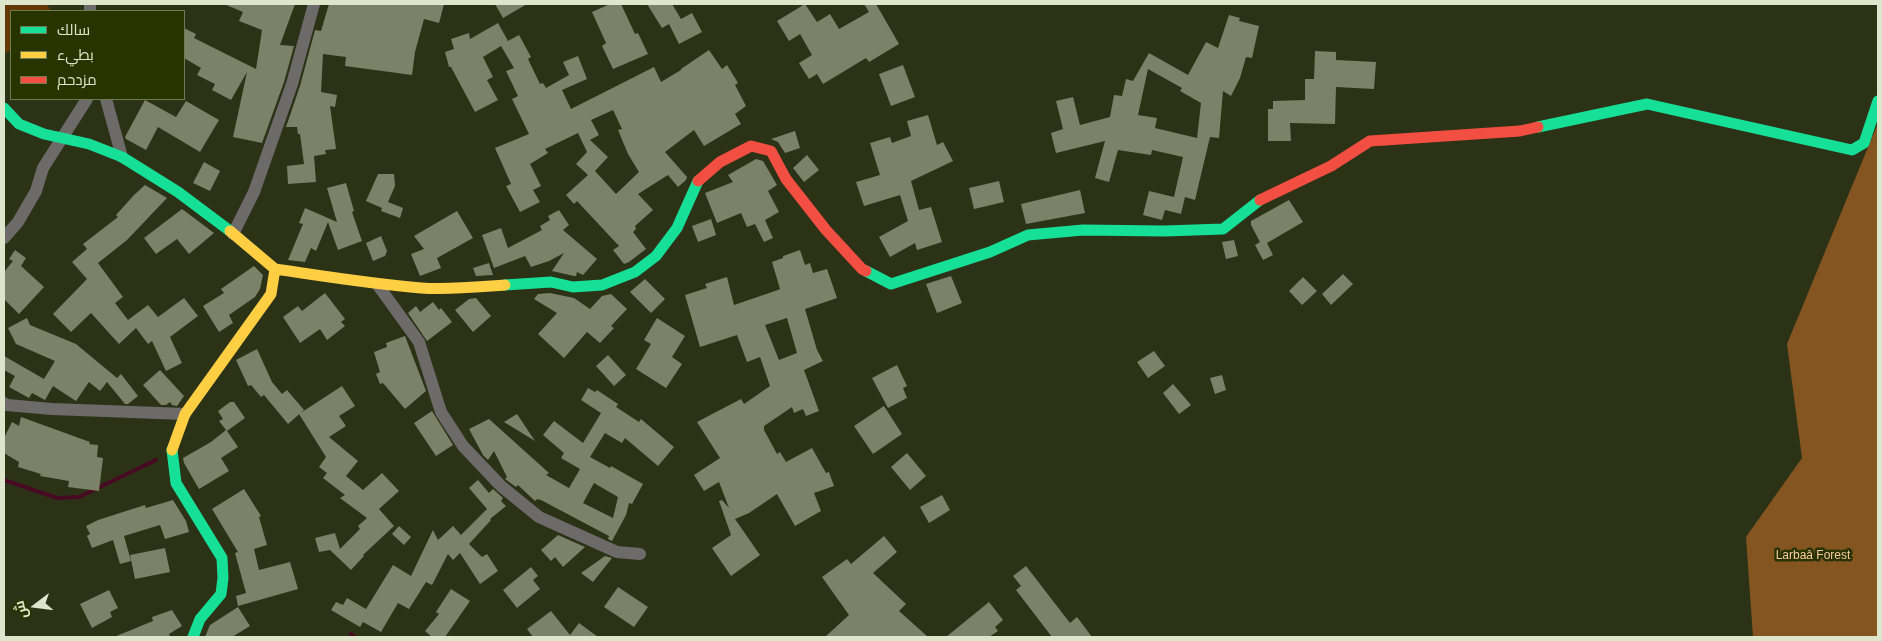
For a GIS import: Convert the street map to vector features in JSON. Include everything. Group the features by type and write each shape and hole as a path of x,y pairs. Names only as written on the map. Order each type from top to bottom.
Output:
{"street":[{"path":"233,234 254,192 286,102 314,4"},
{"path":"4,238 18,222 36,191 43,168 86,100"},
{"path":"106,100 122,157"},
{"path":"4,108 19,124 44,134 89,144 122,157 178,192 233,234 275,270 377,284 422,288 460,288 551,282 573,287 602,285 635,272 656,256 677,228 697,182 720,162 751,146 771,151 786,179 826,230 862,269 891,284 990,252 1028,235 1082,230 1165,231 1222,229 1261,200 1332,166 1370,141 1520,131 1647,104 1852,150 1864,143 1878,102"},
{"path":"193,637 195,629 207,608 221,594 223,578 222,558 176,483 171,452 185,414 271,294 275,270"},
{"path":"377,284 419,342 441,412 463,446 501,486 539,517 617,552 640,554"},
{"path":"4,403 6,405 52,409 185,414"}],"shaded area":[{"path":"4,4 47,4 50,10 10,10 10,51 4,54"}],"green space":[{"name":"Larbaâ Forest","path":"1878,123 1878,637 1753,637 1746,537 1802,458 1787,344"}],"building":[{"path":"224,4 295,4 280,45 294,46 284,82 262,143 233,137 247,72 231,100 212,90 215,84 197,75 201,68 185,59 185,28 196,34 194,38 256,69 262,30 239,21 243,12"},
{"path":"329,4 444,4 439,23 424,19 415,52 412,75 345,66 346,57 323,54 321,92 337,95 335,107 330,106 336,149 325,150 326,154 314,156 316,182 288,184 287,166 304,164 300,134 298,134 297,127 286,127 300,86 315,30 321,31"},
{"path":"495,4 527,4 503,18"},
{"path":"610,4 621,4 635,34 638,33 648,54 613,69 602,46 606,43 592,12"},
{"path":"647,4 672,4 681,19 692,13 702,32 679,44 669,24 662,28"},
{"path":"805,4 817,22 830,14 839,29 869,12 864,4 876,4 899,44 869,62 866,58 823,84 817,74 809,79 799,63 812,55 800,34 789,41 777,21"},
{"path":"1229,15 1240,18 1239,21 1259,26 1252,58 1246,57 1240,78 1231,96 1223,91 1219,138 1210,137 1195,200 1185,197 1181,214 1165,210 1162,220 1143,215 1149,191 1174,197 1183,157 1152,150 1151,155 1118,150 1109,182 1095,178 1105,141 1056,153 1051,133 1063,129 1056,101 1073,97 1080,125 1110,117 1114,95 1122,96 1126,79 1133,81 1149,53 1188,75 1206,42 1218,48","holes":["1148,69 1182,88 1180,91 1201,103 1197,138 1155,128 1157,118 1138,115"]},
{"path":"498,23 508,41 519,35 531,57 528,59 540,84 543,83 546,88 569,75 563,62 578,56 587,79 562,90 571,109 654,67 661,82 709,50 722,69 727,65 738,83 735,85 746,106 735,114 741,124 704,146 694,130 665,152 687,177 686,180 678,187 668,175 638,194 653,210 635,226 636,229 633,232 646,249 624,264 613,250 619,246 577,201 574,204 566,195 588,175 576,164 587,152 578,133 545,149 548,153 530,164 541,186 533,190 540,202 520,212 506,186 511,184 495,148 529,134 512,99 518,96 506,71 514,68 501,46 483,57 493,77 487,80 498,100 475,112 451,67 449,67 445,52 454,49 451,39 469,33 470,39","holes":["613,110 622,129 618,130 628,154 639,172 616,194 595,171 608,157 590,140 599,135 591,120"]},
{"path":"1315,51 1336,52 1336,60 1376,62 1374,89 1336,87 1335,124 1290,123 1291,141 1268,141 1268,109 1273,109 1273,101 1305,100 1305,79 1314,79"},
{"path":"903,65 915,97 891,106 879,74"},
{"path":"145,100 176,117 186,101 219,120 200,152 158,127 146,150 125,137"},
{"path":"928,115 937,145 943,142 953,161 911,181 919,210 931,207 942,242 917,250 915,243 890,257 879,237 908,221 900,195 864,206 856,182 880,175 870,143 890,137 892,143 911,136 907,121"},
{"path":"795,131 800,148 785,153 778,142 771,139"},
{"path":"807,155 819,170 804,182 793,168"},
{"path":"756,159 763,161 777,185 768,191 779,212 765,220 773,238 764,242 755,224 747,227 741,213 717,223 705,193 733,182 728,175"},
{"path":"204,162 220,171 210,191 193,183"},
{"path":"378,174 394,174 395,186 388,202 403,208 400,218 381,211 382,208 366,201"},
{"path":"999,181 1004,202 974,209 969,188"},
{"path":"346,183 354,211 352,212 362,241 338,250 328,222 316,251 311,248 305,262 288,260 303,224 299,223 305,208 337,222 327,188"},
{"path":"145,185 167,198 127,240 98,263 123,297 115,303 128,320 148,305 158,317 184,298 198,316 170,337 182,363 166,371 152,341 148,344 136,328 119,344 91,313 71,332 53,314 87,279 72,262 87,249 83,244 118,217 116,215"},
{"path":"1080,190 1085,213 1026,224 1021,204"},
{"path":"1289,200 1303,222 1267,243 1273,255 1263,260 1255,245 1260,242 1251,225 1251,221"},
{"path":"182,209 214,233 189,254 177,239 156,254 144,238"},
{"path":"559,210 569,225 563,230 597,259 583,275 577,272 576,276 574,276 552,271 564,253 549,261 531,267 525,256 494,268 482,235 501,228 508,248 542,230 540,226 550,220 548,216"},
{"path":"457,211 473,238 437,258 441,268 420,276 411,254 424,249 414,236"},
{"path":"711,219 716,235 698,242 692,226"},
{"path":"381,236 387,251 385,256 373,261 366,243"},
{"path":"1234,240 1238,256 1226,259 1222,242"},
{"path":"15,250 26,258 21,266 44,287 19,314 4,299 4,272 13,261 9,259"},
{"path":"800,250 805,265 810,263 813,273 827,269 837,298 805,309 817,350 823,361 804,370 819,411 806,416 803,409 794,413 792,407 764,426 764,430 777,454 780,452 786,462 812,448 826,473 829,472 834,486 814,493 821,511 795,526 777,494 749,513 735,519 760,555 731,576 712,548 731,535 719,501 722,500 729,508 719,482 704,491 694,475 720,458 697,422 741,399 744,404 770,386 760,357 747,362 737,335 700,347 685,295 707,288 705,284 727,277 734,305 778,290 780,289 772,262 783,258 783,256","holes":["787,318 797,353 779,360 765,325"]},
{"path":"489,263 493,275 476,276 473,268"},
{"path":"254,266 263,275 260,289 255,297 229,315 233,323 219,332 203,306 224,293 221,289"},
{"path":"1343,274 1353,284 1331,305 1322,294"},
{"path":"951,276 962,303 937,313 926,284"},
{"path":"1303,277 1317,291 1302,305 1289,291"},
{"path":"645,279 665,299 651,313 630,292"},
{"path":"325,293 345,319 341,322 345,326 327,340 320,329 300,343 283,317 298,306 302,311"},
{"path":"550,293 574,298 590,309 602,296 611,294 627,309 611,326 614,328 600,343 587,332 564,358 538,334 557,313 534,299 538,294"},
{"path":"476,298 491,316 473,332 455,310 469,299"},
{"path":"433,302 439,310 441,308 452,322 427,341 408,313 416,306 420,312"},
{"path":"27,318 30,325 76,344 117,378 121,374 138,396 128,404 125,404 107,382 100,391 89,382 76,401 53,386 45,400 32,393 29,398 9,387 15,376 4,370 4,356 44,379 55,361 16,344 8,328"},
{"path":"657,318 685,336 672,357 682,364 666,388 636,369 651,344 644,340"},
{"path":"405,336 426,391 405,409 383,383 380,384 376,374 380,372 374,352 387,347 386,343"},
{"path":"257,349 272,382 282,394 287,390 304,410 288,424 264,395 261,397 251,385 248,386 236,360"},
{"path":"1154,351 1165,366 1148,378 1137,362"},
{"path":"608,355 626,375 614,386 596,366"},
{"path":"897,365 907,386 903,388 907,398 888,408 872,378"},
{"path":"160,370 184,396 177,406 172,405 170,402 166,405 161,405 143,385"},
{"path":"1222,375 1226,390 1215,394 1210,378"},
{"path":"1173,384 1191,405 1179,414 1163,393"},
{"path":"342,386 355,406 339,416 346,426 329,437 358,461 346,476 363,490 382,473 399,491 379,509 394,526 363,555 351,570 330,550 319,552 315,538 335,533 340,549 360,529 358,526 367,518 340,498 345,495 323,478 327,473 319,467 326,457 299,414"},
{"path":"588,388 595,392 597,390 618,404 616,407 639,422 641,419 674,447 658,466 625,438 622,443 605,433 590,457 610,468 611,466 643,484 632,504 629,503 626,515 612,541 608,539 609,536 541,500 537,499 535,501 518,485 516,487 505,479 507,477 494,451 488,460 483,455 469,429 489,419 549,473 546,475 569,488 580,469 561,458 564,453 543,435 554,421 583,443 601,413 581,400","holes":["594,483 618,497 613,518 583,503"]},
{"path":"230,402 234,402 245,418 227,431 238,447 221,458 229,471 199,489 183,458 211,442 226,430 219,421 223,419 218,411"},
{"path":"884,406 902,434 873,454 854,426"},
{"path":"432,411 453,445 436,456 414,423"},
{"path":"517,414 535,441 504,422"},
{"path":"21,417 90,442 89,444 98,445 97,457 103,458 99,491 68,487 69,481 40,476 41,474 18,467 19,462 4,453 4,438 12,422 19,426"},
{"path":"907,453 926,476 910,490 891,467"},
{"path":"478,480 489,493 493,489 503,498 501,501 506,506 490,519 469,544 482,557 487,554 498,571 480,584 460,553 453,560 448,554 432,585 426,582 409,609 398,603 381,632 363,622 360,627 331,610 336,602 343,605 347,598 366,609 393,565 411,576 433,530 438,540 453,526 461,535 487,509 469,488"},
{"path":"244,489 261,516 259,517 267,545 254,549 259,570 290,562 298,589 238,606 236,596 246,593 235,553 238,552 212,509"},
{"path":"942,495 950,510 929,523 920,507"},
{"path":"173,500 186,521 189,532 165,539 160,525 124,536 131,561 120,564 113,540 92,548 87,536 90,534 86,526 98,520 145,505 146,508"},
{"path":"399,526 411,537 404,545 392,534"},
{"path":"558,535 585,547 563,567 555,557 551,561 541,550"},
{"path":"884,536 897,552 873,573 906,604 899,611 928,637 825,637 849,615 822,577 847,559 851,564"},
{"path":"165,548 170,572 135,579 130,555"},
{"path":"605,556 612,558 593,582 581,573"},
{"path":"1026,566 1070,623 1077,617 1092,637 1052,637 1016,590 1021,586 1013,576"},
{"path":"531,567 538,576 533,580 540,589 517,608 503,590"},
{"path":"618,587 648,607 634,627 604,607"},
{"path":"451,589 470,601 445,637 432,637 425,631 439,614 436,612"},
{"path":"109,590 118,608 110,612 112,617 92,628 80,604"},
{"path":"989,602 1003,620 995,627 998,631 989,637 946,637"},
{"path":"238,607 250,626 232,637 205,637 210,625"},
{"path":"172,610 182,626 169,634 170,637 114,637 153,621 152,617"},
{"path":"551,611 570,635 579,623 598,637 533,637 527,629"}],"waterway":[{"path":"4,480 57,498 79,497 156,460"},
{"path":"351,634 355,637"}],"traffic: fast":[{"path":"1538,127 1647,104 1852,150 1864,143 1878,101"},
{"path":"4,108 19,124 44,134 89,144 122,157 178,192 230,231"},
{"path":"505,285 551,282 573,287 602,285 635,272 656,256 677,228 698,181"},
{"path":"866,271 891,284 990,252 1028,235 1083,230 1165,231 1223,229 1260,200"},
{"path":"172,450 176,483 222,558 223,578 221,594 200,619 193,637"}],"traffic: slow":[{"path":"172,450 185,414 271,294 275,269 230,231"},
{"path":"275,269 421,288 505,285"}],"traffic: jam":[{"path":"1260,200 1331,166 1370,141 1520,131 1538,127"},
{"path":"698,181 720,162 751,146 771,151 786,179 826,230 866,271"}]}
